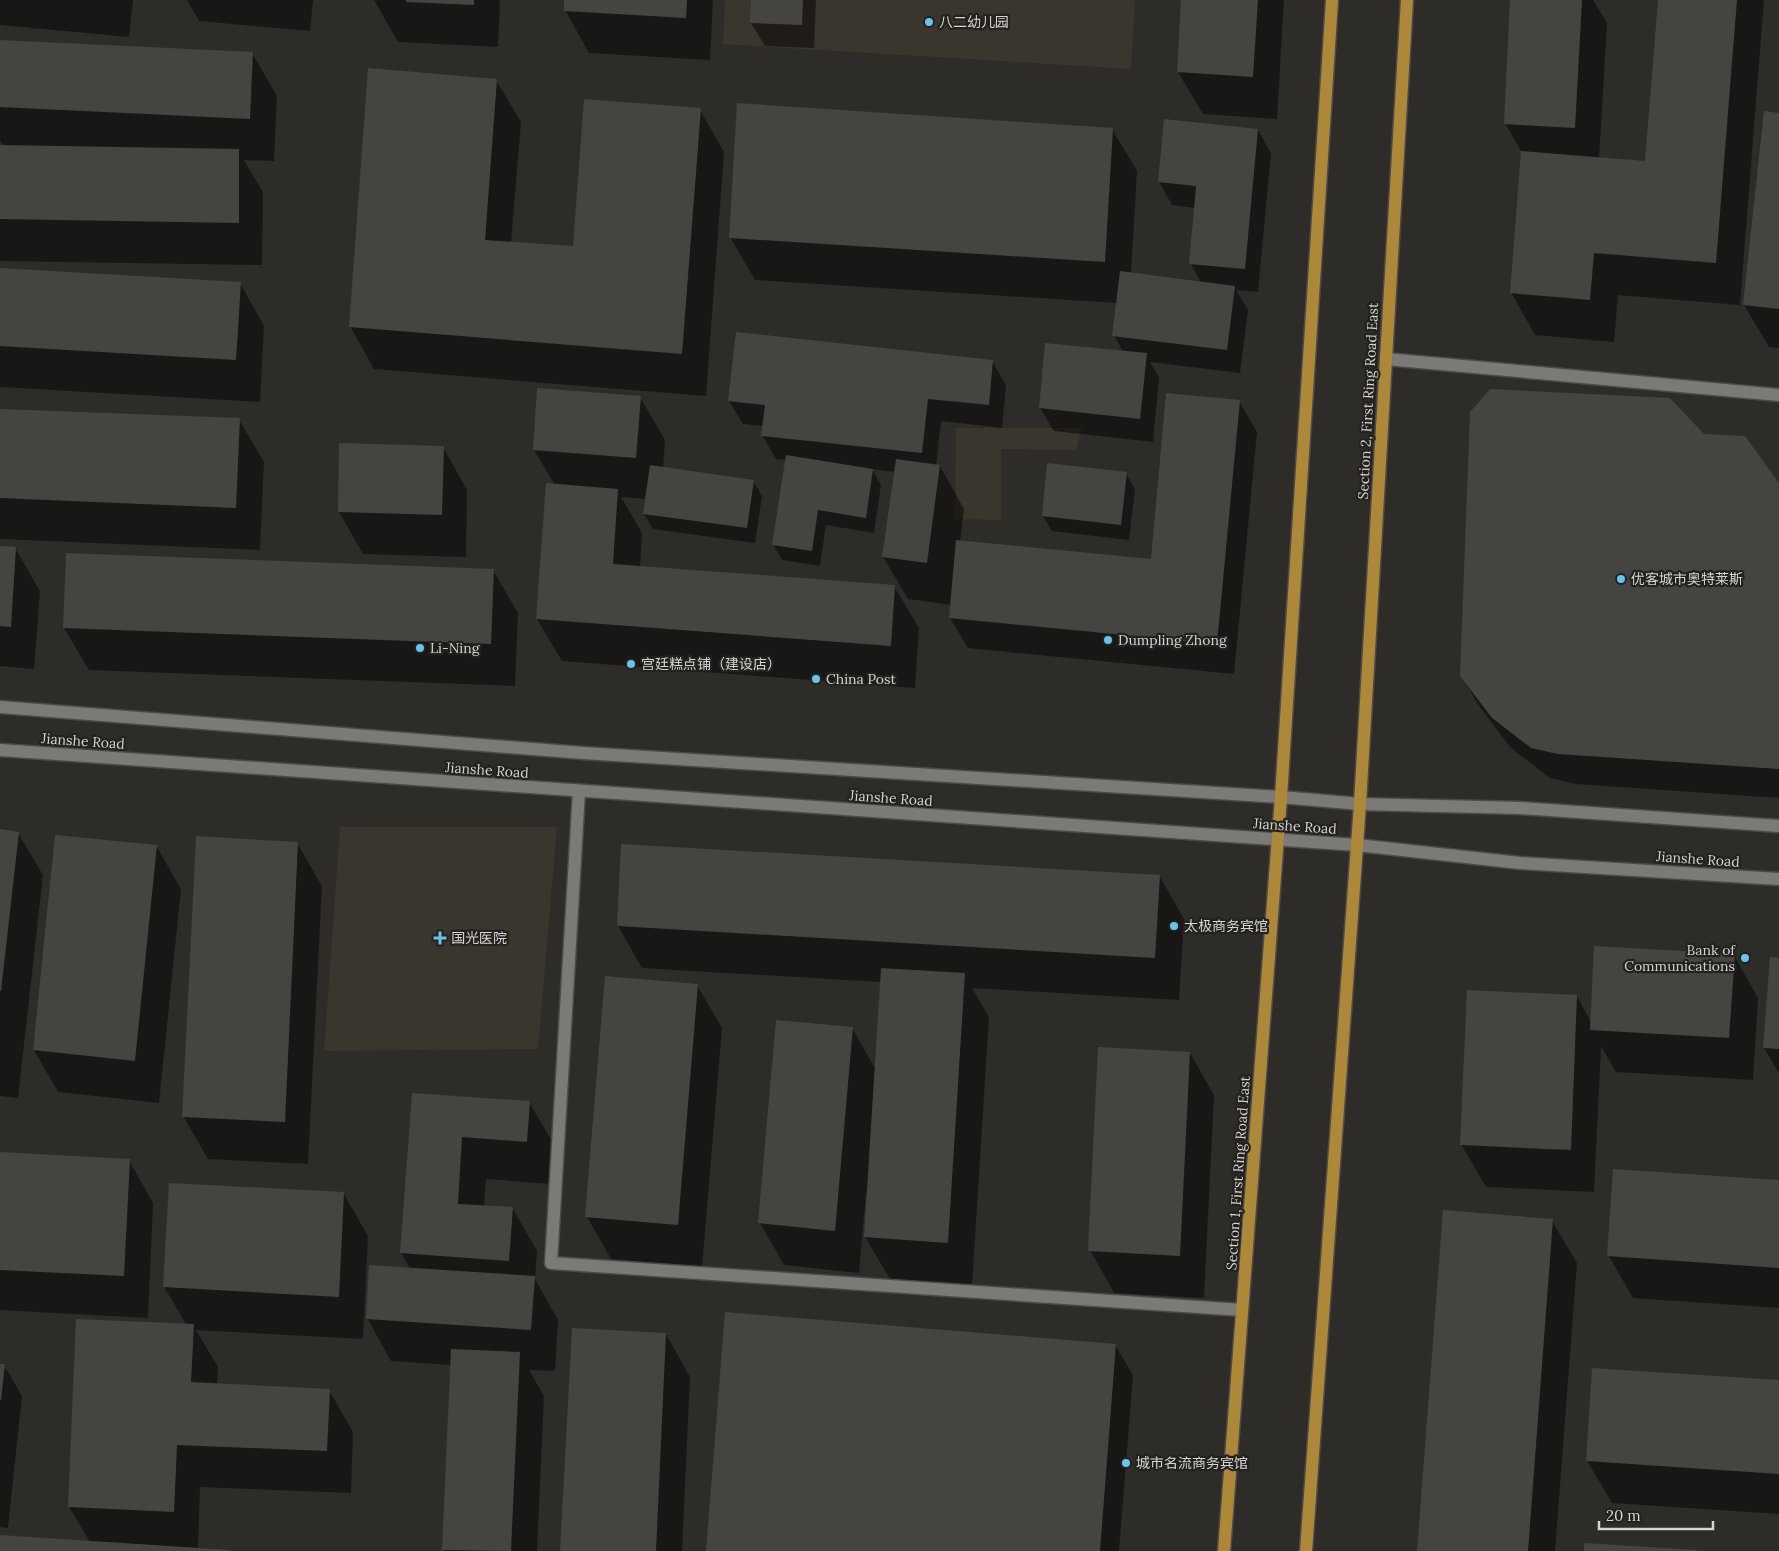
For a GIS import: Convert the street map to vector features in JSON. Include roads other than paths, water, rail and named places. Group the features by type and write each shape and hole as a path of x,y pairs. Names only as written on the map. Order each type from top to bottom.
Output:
{"main road":[{"path":"1282,797 1332,0"},
{"name":"Section 2, First Ring Road East","path":"1360,804 1407,0"},
{"name":"Section 1, First Ring Road East","path":"1224,1551 1282,797"},
{"path":"1306,1551 1360,804"}],"street":[{"path":"1386,359 1779,395"},
{"name":"Jianshe Road","path":"0,707 583,753 1282,797 1360,804 1520,808 1779,826"},
{"name":"Jianshe Road","path":"0,750 1356,845 1520,863 1779,879"},
{"path":"579,791 551,1263 1242,1310"}],"place":[{"name":"八二幼儿园","path":"929,22"},
{"name":"优客城市奥特莱斯","path":"1621,579"},
{"name":"Dumpling Zhong","path":"1108,640"},
{"name":"Li-Ning","path":"420,648"},
{"name":"宫廷糕点铺（建设店）","path":"631,664"},
{"name":"China Post","path":"816,679"},
{"name":"太极商务宾馆","path":"1174,926"},
{"name":"国光医院","path":"440,938"},
{"name":"Bank of Communications","path":"1745,958"},
{"name":"城市名流商务宾馆","path":"1126,1463"}]}
